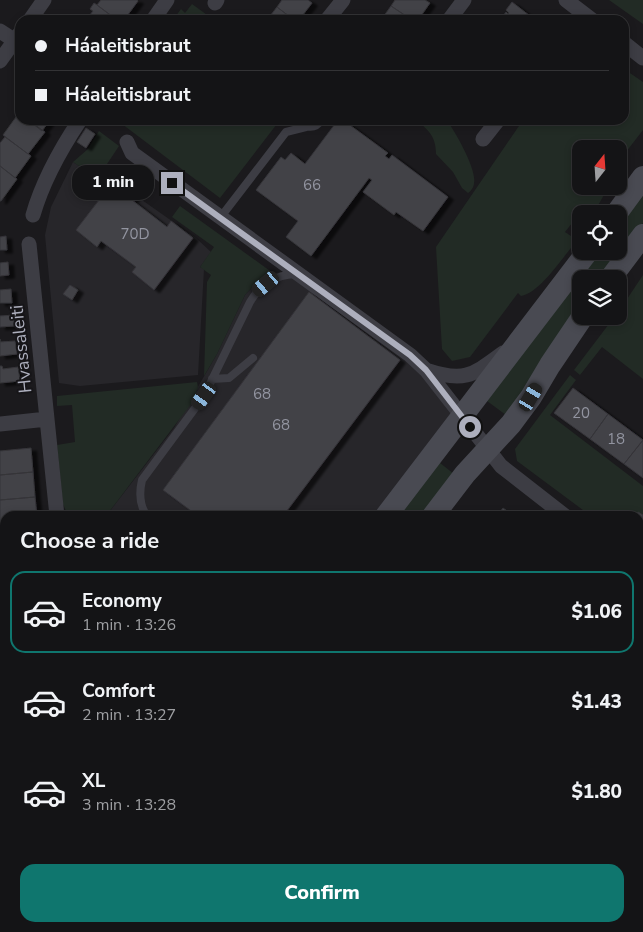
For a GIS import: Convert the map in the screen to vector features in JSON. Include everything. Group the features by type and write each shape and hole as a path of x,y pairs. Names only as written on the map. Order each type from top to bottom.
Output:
{"main road":[{"path":"623,205 643,177"},
{"path":"617,270 643,234"},
{"path":"390,511 581,260"},
{"path":"437,511 466,474 511,424 531,397 577,325"}],"street":[{"path":"34,15 44,0"},
{"path":"156,15 167,0"},
{"path":"331,15 343,0"},
{"path":"453,15 464,0"},
{"path":"566,0 576,15"},
{"path":"0,30 15,38"},
{"path":"0,60 15,42"},
{"path":"629,47 643,58"},
{"path":"33,215 50,169 77,125"},
{"path":"484,140 494,125"},
{"path":"127,142 132,153 410,355 426,370 500,466 559,511"},
{"name":"Hvassaleiti","path":"29,244 56,511"},
{"path":"426,370 444,376 470,375 477,372 518,341"},
{"path":"0,424 47,419"}],"lane":[{"path":"220,218 286,132 318,125"},
{"path":"144,511 140,496 142,480 204,396 254,296 275,278 298,274"},
{"path":"212,379 229,378 253,358"}],"shaded area":[{"path":"609,0 643,0 643,24"},
{"path":"192,4 207,15 177,15 181,9 185,13"},
{"path":"629,72 643,82 643,130 628,149 628,140 572,140 572,195 604,195 598,205 572,205 572,223 565,232 571,236 571,248 535,289 521,296 518,293 470,357 452,361 442,349 436,247 520,125 629,125"},
{"path":"123,125 276,125 220,198"},
{"path":"422,125 450,125 465,151 472,169 474,184 468,193 462,188 453,172 436,154 433,138"},
{"path":"99,131 119,146 103,170 99,168 93,175 73,162 88,149"},
{"path":"73,162 93,175 99,167 111,175 113,174 144,196 142,200 196,238 211,252 200,267 204,269 198,375 80,386 59,383 45,235 51,207"},
{"path":"643,192 643,223 627,244 627,213"},
{"path":"180,206 273,273 256,283 245,295 217,354 204,376 207,282 211,275 200,267 214,247 172,217"},
{"path":"591,260 615,260 608,270 584,270"},
{"path":"288,272 421,370 458,411 381,511 110,511 174,428 217,354 245,295 256,283 273,273"},
{"path":"643,275 643,379 602,347 580,375 574,370 608,325 627,325 627,299"},
{"path":"572,286 572,318 506,415 487,401"},
{"path":"570,375 576,380 550,415 643,486 643,511 584,511 517,461 515,449"},
{"path":"197,382 198,387 194,400 110,511 66,511 63,504 57,445 75,442 72,405 57,406 57,396"},
{"path":"435,459 454,474 425,511 398,511"}],"building":[{"path":"101,0 138,1 128,15 110,15 97,5"},
{"path":"282,0 308,0 312,3 303,15 287,15 277,7"},
{"path":"395,0 425,0 430,3 422,15 404,15 391,6"},
{"path":"512,2 529,15 504,15 506,12 509,13 506,10"},
{"path":"94,3 110,15 90,15 93,11 90,9"},
{"path":"391,6 404,15 385,15"},
{"path":"277,7 287,15 271,15"},
{"path":"15,118 15,125 35,125 45,132 28,154 3,135"},
{"path":"34,125 46,125 42,131"},
{"path":"334,125 350,125 388,153 385,156 389,159 392,155 448,197 423,231 396,212 394,215 363,192 372,180 369,178 311,256 286,237 298,221 256,190 281,157 285,160 291,153 305,164"},
{"path":"86,128 95,134 86,148 77,142"},
{"path":"5,137 31,156 15,178 0,166 0,143"},
{"path":"0,166 17,179 1,201 0,201"},
{"path":"116,178 137,194 132,200 167,227 171,221 193,238 154,290 132,272 136,267 101,241 97,247 76,230"},
{"path":"6,236 7,250 0,250 0,237"},
{"path":"8,262 9,275 0,276 0,263"},
{"path":"70,285 78,290 72,300 63,294"},
{"path":"11,289 12,303 0,303 0,290"},
{"path":"309,292 400,360 287,511 191,511 163,490"},
{"path":"14,315 14,326 0,327 0,316"},
{"path":"15,341 17,354 0,356 0,342"},
{"path":"0,366 3,369 18,367 20,381 0,383"},
{"path":"573,388 608,414 590,439 554,413"},
{"path":"608,414 643,440 624,464 590,439"},
{"path":"643,440 643,478 624,464"},
{"path":"31,448 33,472 0,475 0,451"},
{"path":"33,472 35,497 0,500 0,475"},
{"path":"35,497 36,511 0,511 0,500"}],"route":[{"path":"172,183 410,355 426,370 470,427"}]}
